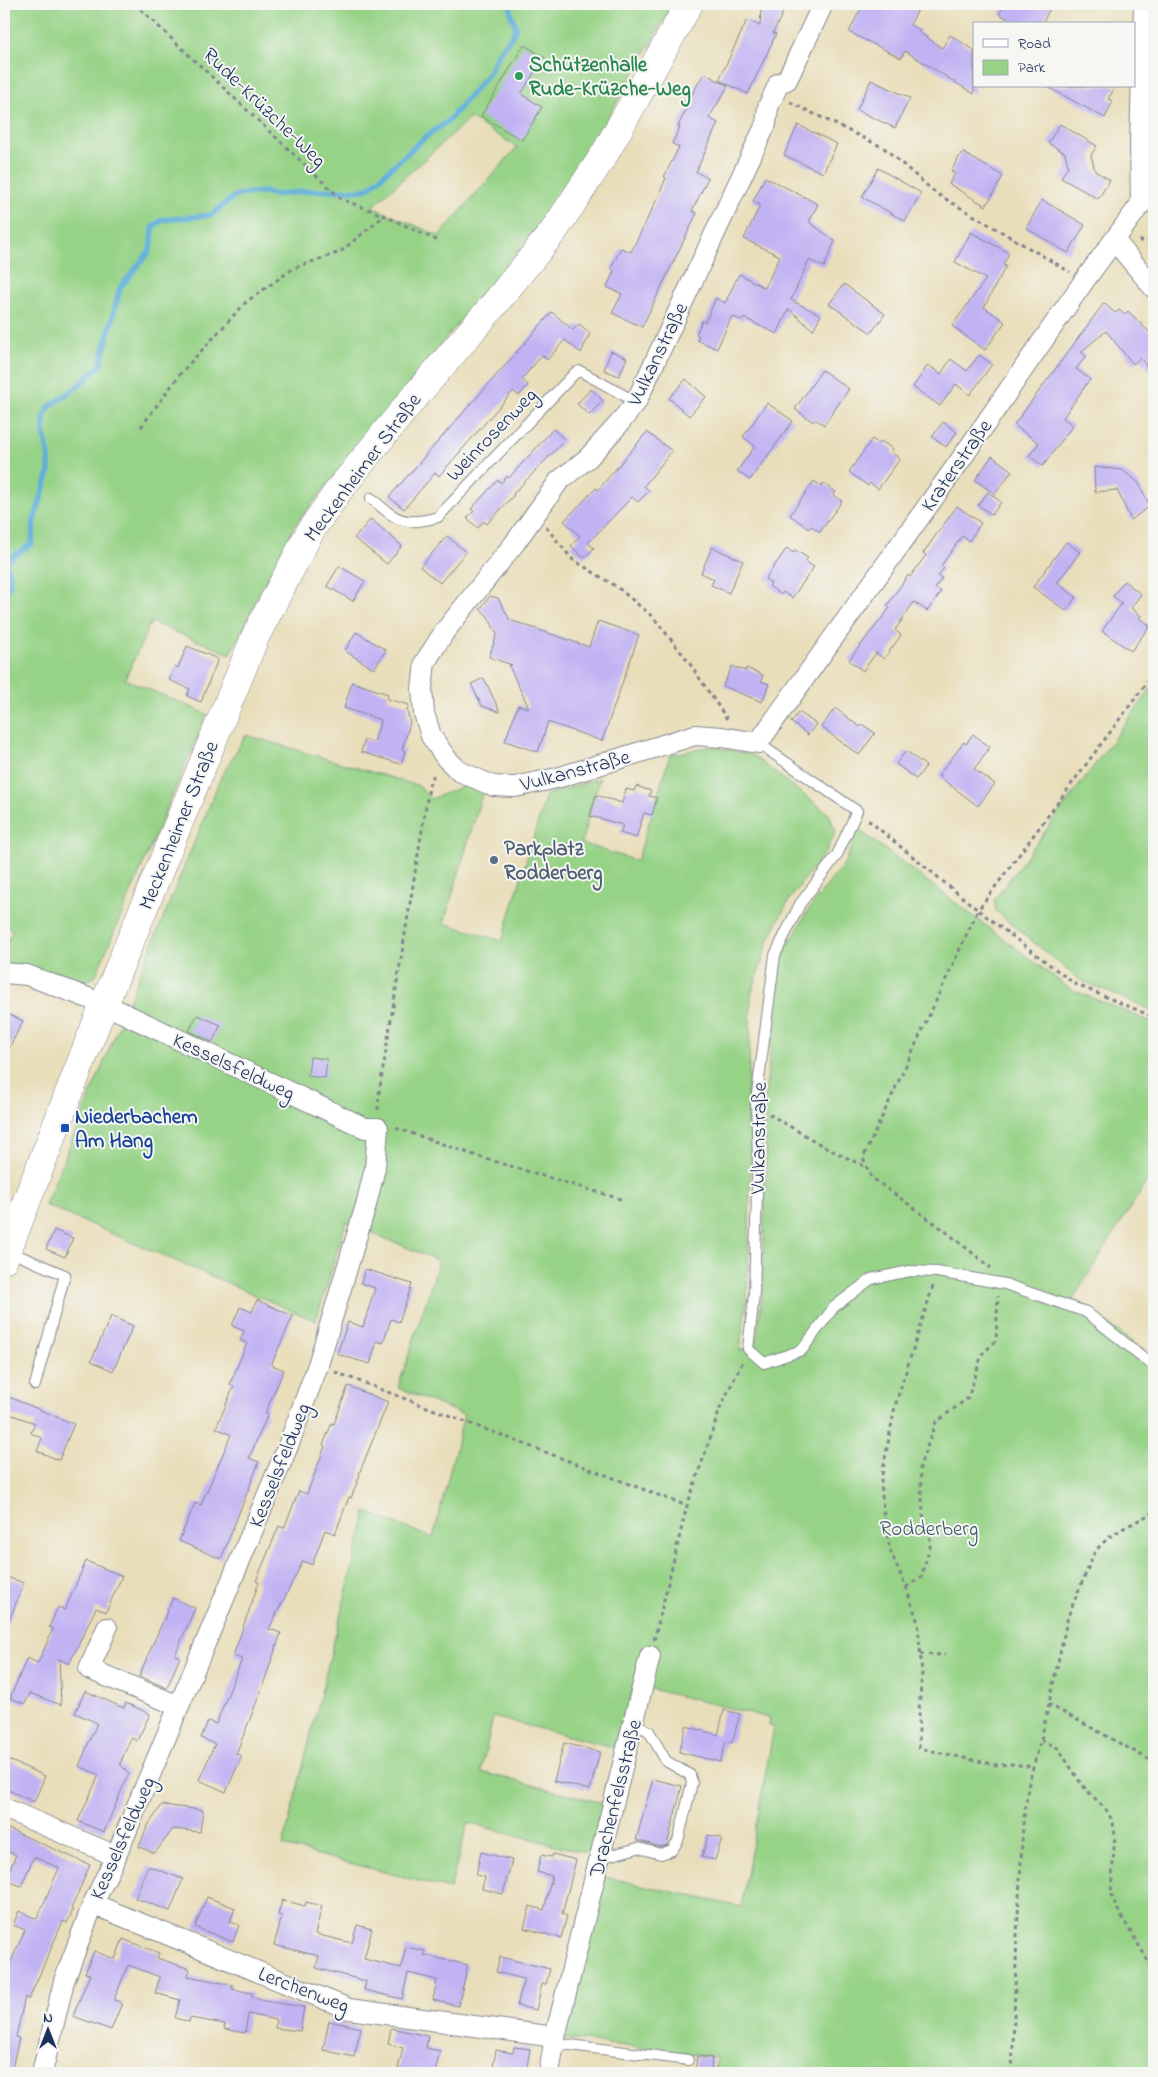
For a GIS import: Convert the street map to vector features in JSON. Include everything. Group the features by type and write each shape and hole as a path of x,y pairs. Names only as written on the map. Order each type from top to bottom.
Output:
{"main road":[{"name":"Meckenheimer Straße","path":"5,1255 104,1004 256,635 311,530 339,490 405,408 492,307 552,232 604,155 689,4"}],"street":[{"name":"Vulkanstraße","path":"749,742 695,735 558,778 515,787 493,786 459,771 446,758 431,736 424,714 422,689 425,662 445,631 514,544 559,481 588,458 636,402 766,124 768,107 774,94 779,84 787,80 823,4"},
{"path":"1144,4 1140,144 1147,211"},
{"name":"Kraterstraße","path":"749,742 957,465 1084,281 1115,241 1147,211 1154,186"},
{"path":"1115,241 1154,288"},
{"name":"Kesselsfeldweg","path":"4,973 27,975 104,1004 365,1128 378,1128 375,1168 366,1205 318,1365 288,1446 116,1856 93,1904 64,1981 42,2073"},
{"path":"106,1628 89,1669 178,1706"},
{"name":"Drachenfelsstraße","path":"549,2073 555,2040 650,1656"},
{"path":"4,1808 116,1856"},
{"name":"Lerchenweg","path":"93,1904 349,2009 555,2040"}],"lane":[{"name":"Weinrosenweg","path":"371,498 392,517 403,521 420,522 438,517 575,373 580,371 636,402"},
{"name":"Vulkanstraße","path":"748,1349 754,1295 758,1157 756,1102 775,955 800,904 837,855 857,811 749,742"},
{"path":"5,1255 65,1275 36,1385"},
{"path":"748,1349 764,1363 802,1350 834,1307 871,1279 910,1271 937,1272 1005,1284 1086,1312 1154,1366"},
{"path":"600,1858 638,1848 661,1854 672,1850 678,1840 692,1783 690,1775 666,1761 649,1731 634,1722"},
{"path":"555,2040 688,2060"}],"path":[{"name":"Rude-Krüzche-Weg","path":"135,4 341,199 385,216 438,241"},
{"path":"774,94 884,148 937,194 1084,281"},
{"path":"1147,211 1154,258"},
{"path":"141,427 181,373 246,302 294,268 340,252 385,216"},
{"path":"559,543 572,559 617,587 653,618 749,742"},
{"path":"906,1587 921,1578 931,1543 923,1514 920,1466 936,1422 968,1398 982,1354 996,1341 998,1293 1005,1284 1001,1276 980,1259 871,1177 863,1158 978,910 1154,673"},
{"path":"446,758 430,781 379,1092 378,1128 396,1128 483,1158 624,1200"},
{"path":"857,811 978,910 1074,984 1154,1017"},
{"path":"756,1102 766,1112 822,1146 867,1167"},
{"path":"937,1272 894,1406 881,1480 883,1510 890,1550 906,1587 918,1623 922,1674 919,1709 919,1748 996,1766 1012,1764 1033,1767"},
{"path":"650,1656 688,1506 721,1406 748,1349"},
{"path":"318,1365 688,1506"},
{"path":"1012,2073 1016,1935 1023,1824 1033,1767 1041,1740 1068,1616 1095,1551 1109,1537 1122,1528 1154,1512"},
{"path":"920,1654 944,1655"},
{"path":"1048,1704 1154,1762"},
{"path":"1041,1740 1058,1748 1082,1785 1108,1812 1113,1823 1115,1835 1112,1892 1116,1907 1154,1971"}],"green space":[{"path":"4,4 673,4 568,187 487,291 454,328 295,525 230,654 151,622 125,679 207,714 95,977 85,980 63,980 9,965 4,951 13,930 4,925","holes":["470,118 517,147 439,236 372,207"]},
{"path":"1154,685 1154,1011 1078,979 996,911 994,900"},
{"name":"Rodderberg","path":"246,735 419,786 431,799 466,785 483,791 444,923 502,941 546,795 600,778 581,843 637,861 670,755 712,746 752,755 829,814 836,831 826,851 789,900 769,939 751,995 748,1101 751,1156 747,1295 740,1351 756,1345 762,1295 766,1158 764,1106 781,958 809,909 846,861 858,829 1070,989 1154,1023 1154,1170 1072,1300 1089,1309 1154,1359 1154,2073 714,2073 716,2057 560,2038 601,1876 741,1907 774,1727 769,1726 770,1718 634,1685 617,1748 493,1717 481,1772 603,1803 591,1854 468,1823 450,1889 283,1846 366,1512 433,1538 464,1415 398,1388 439,1261 346,1222 316,1321 45,1205 222,775"}],"building":[{"path":"768,4 787,4 773,33 776,34 748,94 719,80 747,20 760,26 761,8 768,8"},
{"path":"863,4 921,4 910,25 920,30 919,32 942,48 950,35 973,49 974,94 905,51 901,58 849,32"},
{"path":"1005,4 1052,4 1043,22 1013,22 999,14"},
{"name":"Schützenhalle Rude-Krüzche-Weg","path":"524,45 544,57 521,94 542,107 522,140 481,116"},
{"path":"704,73 728,86 709,118 718,123 696,172 708,178 692,211 697,213 642,327 612,313 622,294 607,287 614,271 611,268 621,248 631,252 657,199 666,178 664,177 679,147 672,144 687,108 685,107"},
{"path":"871,80 910,98 895,128 857,110"},
{"path":"1050,88 1115,88 1108,99 1113,101 1105,118"},
{"path":"1060,124 1097,146 1091,155 1095,171 1110,180 1098,199 1061,178 1068,166 1065,153 1048,143"},
{"path":"798,125 837,144 823,173 784,155"},
{"path":"962,152 1003,176 986,206 949,184 955,173 951,171"},
{"path":"878,168 921,193 905,221 862,197"},
{"path":"765,177 818,204 809,222 835,241 824,267 809,260 791,300 821,315 813,330 789,309 777,334 744,318 742,321 732,316 717,349 697,340 699,336 696,334 702,321 705,322 716,298 725,303 739,274 765,288 780,256 744,239 760,205 753,201"},
{"path":"1042,200 1085,225 1068,253 1026,228"},
{"path":"971,232 1009,253 1003,265 1006,266 984,307 1005,322 985,350 952,326 986,279 955,262"},
{"path":"844,284 885,314 871,333 829,304"},
{"path":"1104,303 1115,313 1119,310 1125,315 1128,311 1154,337 1154,375 1140,358 1133,364 1106,331 1081,352 1086,356 1076,369 1090,379 1063,418 1073,425 1043,466 1029,456 1039,443 1014,425"},
{"path":"552,312 573,330 579,324 590,333 581,353 565,340 547,360 542,355 522,379 528,385 519,396 513,391 439,476 435,473 404,509 389,497"},
{"path":"611,351 627,358 619,376 604,370"},
{"path":"979,355 992,364 970,395 956,384 940,406 913,387 928,365 941,374 951,359 967,371"},
{"path":"822,370 849,389 824,425 815,419 813,422 795,409"},
{"path":"686,379 706,397 689,416 669,398"},
{"path":"591,389 603,401 589,415 577,404"},
{"path":"767,403 793,421 750,480 737,471 755,446 743,437"},
{"path":"943,422 957,432 946,447 932,437"},
{"path":"553,429 565,440 487,524 484,521 478,528 467,518 474,511 471,509 498,480 501,483 507,476 509,478"},
{"path":"647,432 672,451 644,486 649,491 638,502 632,497 588,543 594,548 584,558 571,546 580,536 564,521 596,488 598,490"},
{"path":"872,439 879,444 881,441 893,449 891,452 900,459 878,489 870,483 868,486 849,472"},
{"path":"992,456 1012,471 995,494 975,480"},
{"path":"1094,467 1122,470 1138,482 1150,506 1131,520 1117,490 1095,492"},
{"path":"814,481 821,486 823,483 836,492 833,495 842,501 820,532 811,526 809,529 790,515"},
{"path":"988,492 1001,502 992,515 978,505"},
{"path":"957,506 981,523 969,541 962,536 941,566 944,568 938,576 942,578 935,588 941,592 927,611 914,602 895,630 901,635 884,659 876,653 863,671 849,660 890,608 887,606 908,575 910,577 926,555 923,553"},
{"path":"371,519 402,546 387,564 354,538"},
{"path":"447,536 466,552 440,583 420,567"},
{"path":"1066,542 1080,552 1057,583 1076,597 1066,611 1033,587"},
{"path":"712,547 743,561 729,593 711,585 714,579 701,573"},
{"path":"787,548 793,553 795,550 808,558 805,561 814,567 792,598 783,592 781,595 769,586 771,583 765,579"},
{"path":"339,566 365,581 353,601 327,586"},
{"path":"1124,581 1141,594 1131,608 1141,616 1139,618 1150,626 1131,651 1102,631 1122,603 1113,596"},
{"path":"490,596 498,598 510,620 589,647 598,621 639,635 602,741 548,722 538,752 505,741 518,705 529,708 509,666 512,665 489,657 497,634 487,615 480,609"},
{"path":"356,632 386,650 374,669 345,651"},
{"path":"187,646 218,659 201,702 187,696 190,689 169,680 175,666 178,668"},
{"path":"732,666 745,671 746,668 763,675 761,681 769,684 762,702 723,686"},
{"path":"484,678 500,712 482,706 471,684"},
{"path":"352,682 388,694 387,699 409,705 407,710 410,723 402,750 405,751 401,764 361,752 364,740 374,742 381,720 344,708"},
{"path":"835,708 860,727 862,724 875,733 859,755 821,727"},
{"path":"799,712 816,724 808,735 791,722"},
{"path":"973,734 990,747 974,769 995,784 978,806 938,776 964,742 966,744"},
{"path":"906,751 926,766 916,779 896,764"},
{"path":"636,786 651,791 649,796 657,798 652,815 644,813 636,838 620,833 623,825 590,816 596,795 622,803 626,789 634,791"},
{"path":"4,1012 23,1021 4,1058"},
{"path":"197,1015 221,1025 212,1042 189,1031"},
{"path":"310,1057 327,1059 325,1078 308,1076"},
{"path":"54,1230 73,1238 65,1257 46,1249"},
{"path":"365,1269 412,1284 399,1322 391,1319 383,1343 377,1341 370,1364 337,1354 348,1322 363,1327 375,1288 361,1283"},
{"path":"257,1300 293,1316 271,1365 284,1370 265,1413 268,1414 249,1458 259,1462 221,1559 179,1541 195,1503 201,1505 231,1435 216,1428 234,1386 230,1384 247,1343 240,1340 244,1331 232,1326 240,1307 252,1312"},
{"path":"111,1316 133,1326 113,1371 91,1361"},
{"path":"348,1386 388,1402 335,1534 325,1530 312,1565 303,1561 269,1629 281,1633 236,1754 242,1756 226,1792 199,1780 215,1744 201,1738 208,1721 216,1724 242,1659 233,1656 259,1582 256,1581 279,1526 284,1528 299,1491 307,1494 325,1446 323,1445 332,1423 334,1424"},
{"path":"4,1395 74,1424 59,1460 37,1451 42,1438 31,1433 35,1423 4,1412"},
{"path":"86,1561 122,1576 106,1612 96,1608 69,1664 59,1659 61,1705 30,1693 25,1704 10,1698 27,1658 38,1663 53,1629 49,1627 58,1607 65,1610"},
{"path":"4,1576 24,1583 5,1631 4,1631"},
{"path":"173,1598 195,1608 175,1655 180,1657 167,1688 139,1676"},
{"path":"85,1691 124,1708 126,1703 150,1714 137,1741 131,1738 120,1764 129,1773 104,1832 78,1821 99,1775 79,1766 97,1723 75,1713"},
{"path":"724,1710 740,1714 732,1743 726,1741 720,1762 679,1752 686,1726 718,1735"},
{"path":"564,1743 600,1752 590,1790 554,1781"},
{"path":"4,1758 45,1776 34,1802 4,1788"},
{"path":"653,1779 682,1786 667,1845 661,1847 636,1840"},
{"path":"162,1805 203,1810 200,1832 173,1829 155,1853 139,1847 147,1827"},
{"path":"4,1827 90,1865 67,1923 63,1921 29,1999 25,1997 16,2037 19,2038 11,2073 4,2073 4,1977 25,1930 13,1925 19,1911 37,1919 59,1868 34,1857 21,1886 5,1880 16,1855 4,1850"},
{"path":"708,1835 722,1838 715,1860 702,1857"},
{"path":"481,1852 512,1860 503,1894 482,1889 485,1877 476,1875"},
{"path":"553,1854 576,1860 562,1914 567,1916 561,1938 524,1928 530,1906 544,1910 552,1876 537,1872 541,1855 552,1857"},
{"path":"148,1866 183,1879 170,1911 135,1898"},
{"path":"207,1897 235,1908 230,1922 239,1925 233,1942 195,1927"},
{"path":"282,1900 305,1906 306,1902 322,1906 315,1934 352,1943 357,1925 372,1929 364,1959 401,1968 406,1947 425,1951 424,1955 468,1965 458,2006 433,2000 437,1980 408,1973 402,1999 364,1990 366,1981 316,1968 319,1956 274,1945 282,1916 278,1915"},
{"path":"123,1939 159,1953 157,1958 190,1969 188,1976 233,1985 232,1989 252,1993 252,1997 265,2001 304,2007 300,2031 275,2028 276,2020 248,2014 245,2033 224,2029 225,2024 190,2018 189,2022 175,2018 180,2000 155,1993 160,1977 128,1965 114,2000 122,2003 111,2030 73,2016 90,1974 85,1973 94,1951 115,1959"},
{"path":"500,1957 550,1969 546,1984 542,1984 536,2010 517,2006 524,1979 496,1972"},
{"path":"329,2021 361,2028 354,2057 323,2050"},
{"path":"391,2028 428,2036 426,2048 440,2051 435,2073 418,2073 398,2069 403,2048 388,2044"},
{"path":"514,2047 530,2049 526,2073 492,2073 496,2050 513,2053"},
{"path":"697,2056 712,2058 711,2073 695,2073"}],"waterway":[{"path":"4,593 10,583 10,575 6,564 10,558 32,544 34,521 49,472 44,416 49,407 72,391 100,366 120,288 149,252 152,243 153,227 162,220 211,215 235,196 251,193 265,192 275,195 306,191 363,190 370,187 423,139 448,121 489,73 499,52 513,35 516,26 511,14 511,4"}],"place":[{"name":"Schützenhalle Rude-Krüzche-Weg","path":"519,76"},
{"name":"Parkplatz Rodderberg","path":"494,860"},
{"name":"Niederbachem Am Hang","path":"65,1128"}]}
